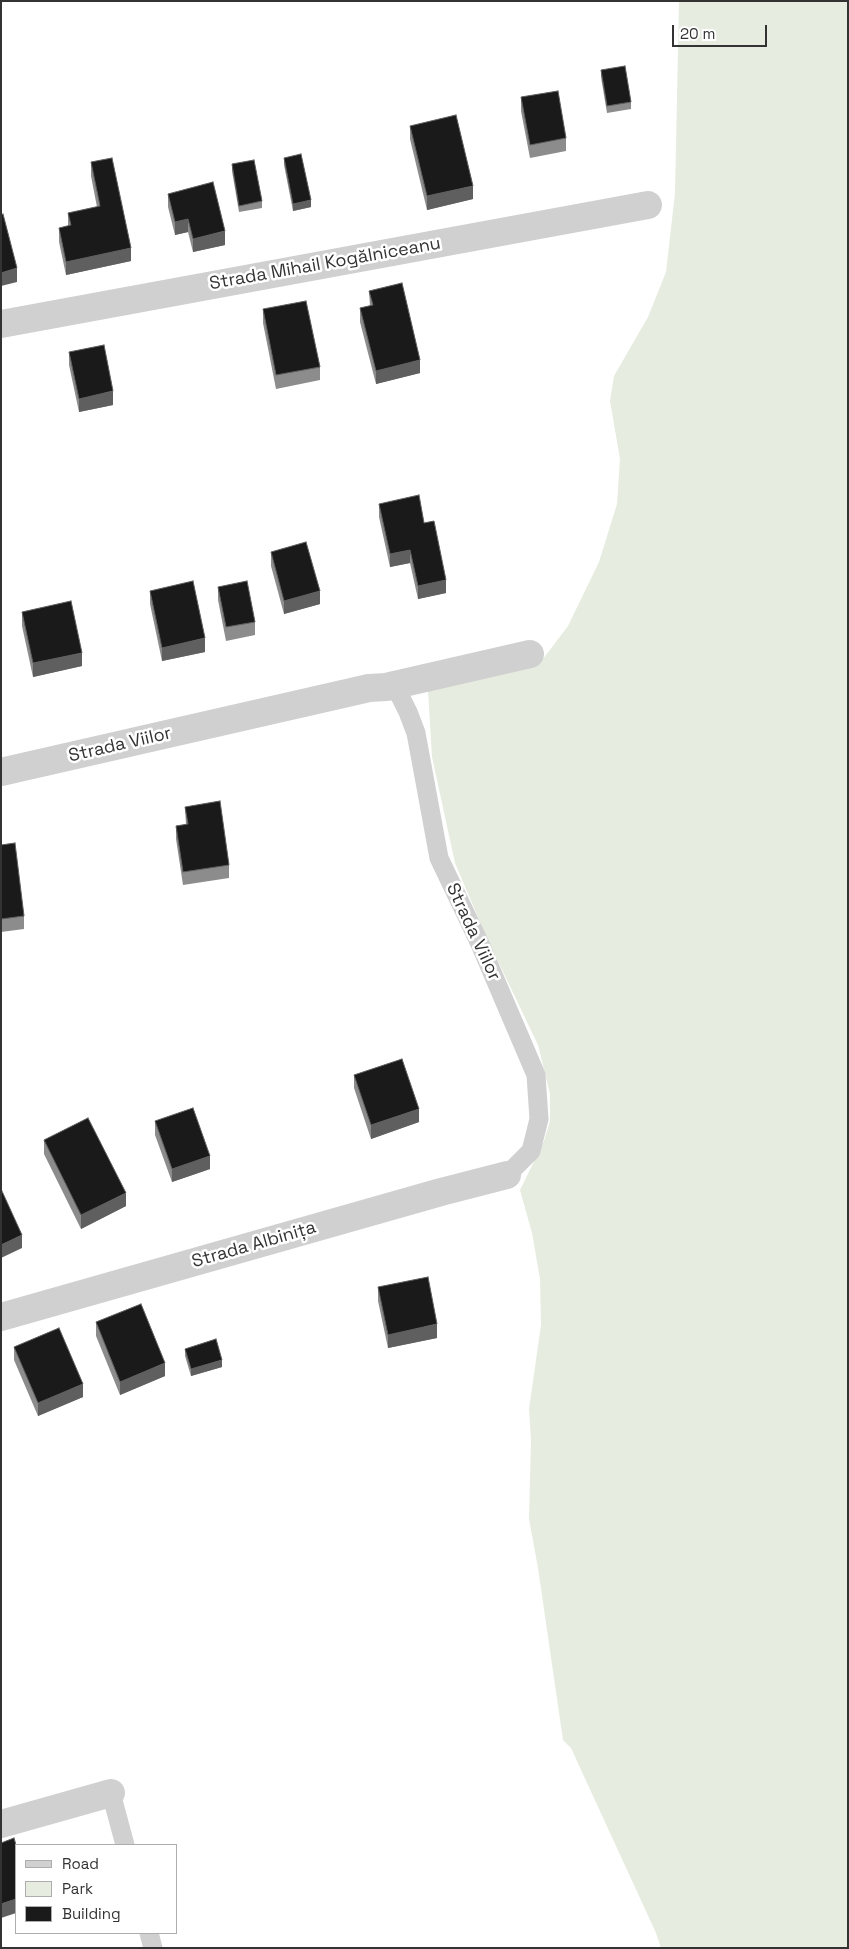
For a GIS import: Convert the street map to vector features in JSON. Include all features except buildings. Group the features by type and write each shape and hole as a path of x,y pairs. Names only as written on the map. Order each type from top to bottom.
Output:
{"street":[{"name":"Strada Mihail Kogălniceanu","path":"1,324 648,205"},
{"name":"Strada Viilor","path":"1,772 369,688 386,687 530,654"},
{"name":"Strada Albinița","path":"1,1317 507,1175"},
{"path":"1,1824 111,1793"}],"lane":[{"name":"Strada Viilor","path":"386,687 398,694 408,712 416,733 439,858 480,944 536,1075 539,1119 531,1151 507,1175"},
{"path":"111,1793 125,1844"},
{"path":"149,1934 153,1948"}],"green space":[{"path":"679,1 848,1 848,1948 661,1948 656,1933 571,1748 563,1740 529,1519 531,1440 529,1409 541,1325 540,1279 532,1233 520,1190 544,1141 550,1121 550,1094 538,1045 486,936 455,863 432,757 428,690 540,663 568,626 599,562 617,504 620,459 610,401 614,376 648,317 666,272 675,193"}]}
